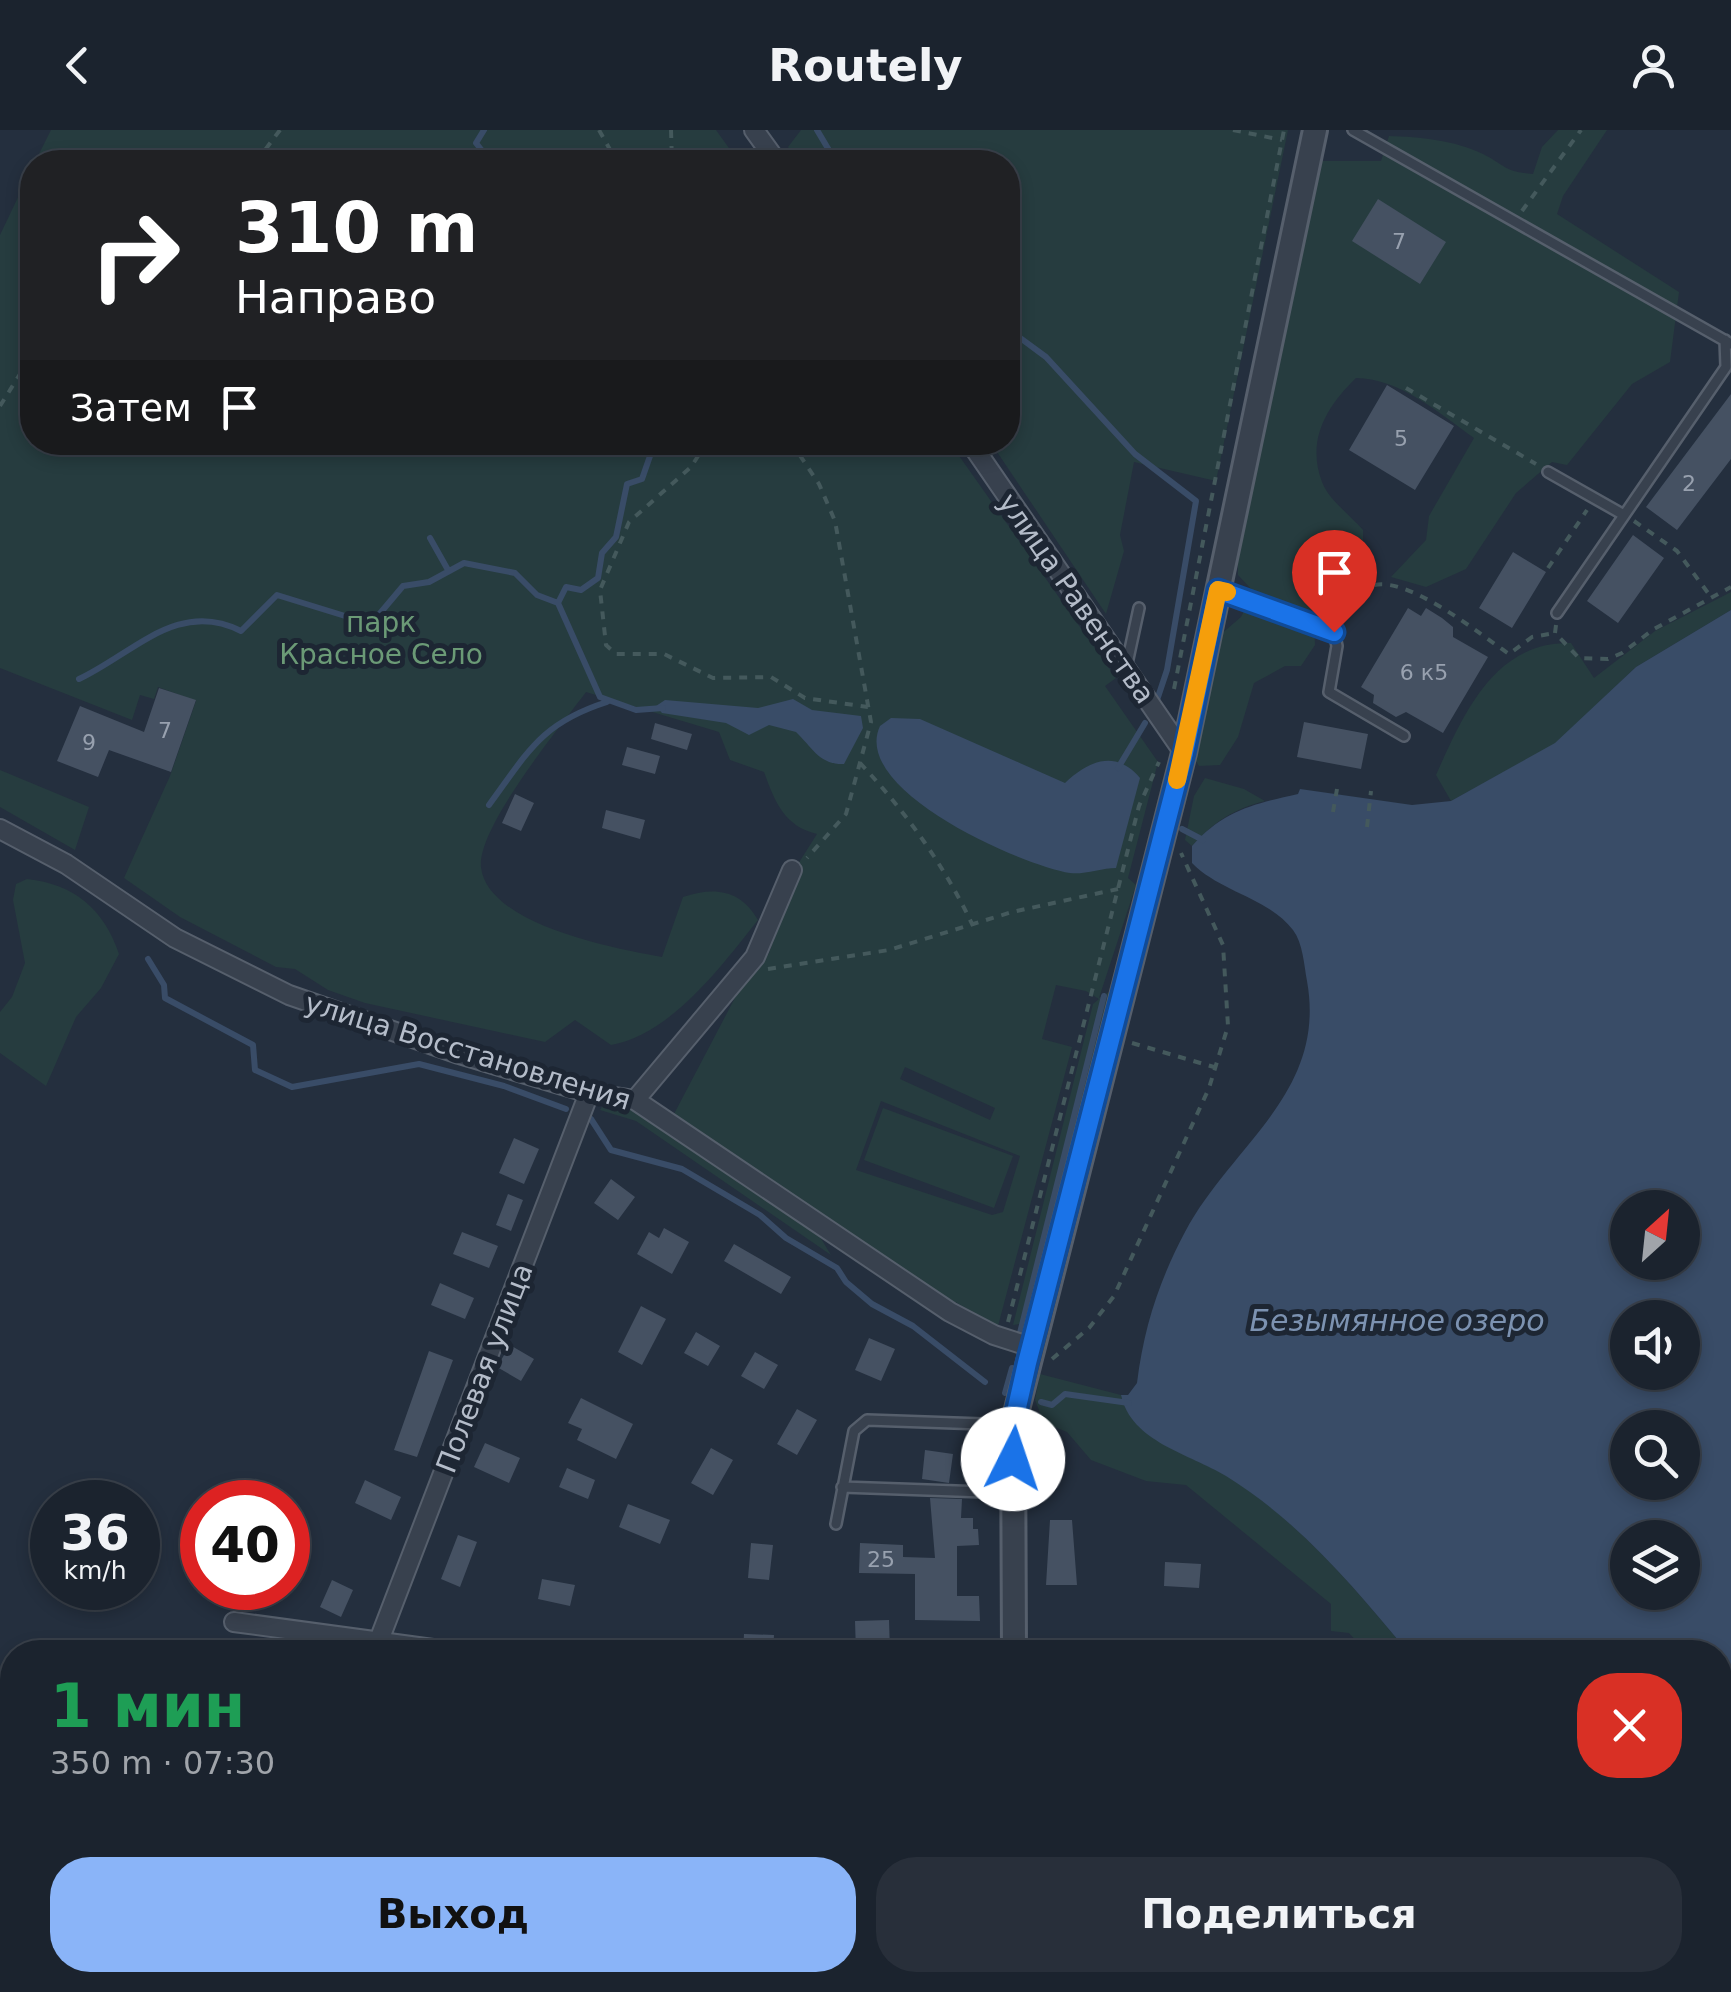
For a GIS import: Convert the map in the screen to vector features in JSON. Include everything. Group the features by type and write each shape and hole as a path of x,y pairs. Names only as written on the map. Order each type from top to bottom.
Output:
{"street":[{"path":"1014,1640 1013,1425 1037,1356 1184,753 1315,130"},
{"name":"улица Равенства","path":"979,455 1184,753"},
{"name":"улица Восстановления","path":"0,829 66,864 175,938 289,994 459,1054 590,1093 635,1100 950,1312 1037,1356"},
{"path":"635,1100 743,973 762,942 792,870"},
{"name":"Полевая улица","path":"379,1640 590,1093"},
{"path":"234,1622 357,1640"}],"lane":[{"path":"1353,130 1729,340 1726,366 1557,613"},
{"path":"1548,472 1624,515"},
{"path":"1218,590 1334,632 1337,646 1329,692 1404,736"},
{"path":"1126,668 1139,608"},
{"path":"836,1524 854,1431 866,1420 1013,1425"},
{"path":"842,1486 1013,1492"}],"path":[{"path":"1234,130 1282,140"},
{"path":"1516,219 1581,130"},
{"path":"0,406 20,374"},
{"path":"1406,388 1548,472"},
{"path":"699,455 691,467 629,522 600,590 606,645 616,654 678,658 713,678 771,677 805,698 868,707"},
{"path":"792,870 815,851 846,814 870,722 835,521 820,484 799,455"},
{"path":"1548,568 1595,498"},
{"path":"1624,515 1669,544 1711,597"},
{"path":"1334,632 1366,588 1382,584 1415,592 1509,654 1532,637 1555,633"},
{"path":"1557,613 1555,633 1579,658 1608,659 1731,587"},
{"path":"860,763 908,819 960,898 973,926"},
{"path":"1333,812 1337,790"},
{"path":"1367,827 1371,790"},
{"path":"1037,1356 1089,1328 1114,1296 1216,1068 1228,1026 1229,981 1223,946 1181,860"},
{"path":"743,973 889,950 1012,912 1118,889"},
{"path":"1127,1042 1216,1068"}],"green space":[{"path":"51,130 716,130 730,150 41,150"},
{"path":"801,130 1288,130 1216,481 1134,462 1120,535 1124,551 1106,614 999,455 1020,455 1020,150 788,147"},
{"path":"1558,130 1607,130 1563,196 1557,214 1679,292 1670,362 1632,384 1567,465 1552,462 1516,493 1466,569 1426,587 1391,577 1426,540 1429,516 1474,438 1404,391 1356,378 1328,412 1316,452 1325,488 1363,530 1363,546 1313,606 1315,645 1301,666 1285,666 1254,683 1238,737 1220,765 1199,766 1194,758 1220,635 1241,617 1254,592 1238,575 1238,555 1281,330 1322,161 1381,161 1389,136 1401,136 1460,145 1511,170 1533,174 1542,147"},
{"name":"парк Красное Село","path":"20,193 20,455 958,455 1116,678 1105,686 1158,762 1128,878 1136,885 1099,998 1109,992 1025,1323 1013,1325 1093,1004 1099,999 1086,991 1056,985 1042,1039 1072,1047 998,1326 939,1293 674,1114 737,994 769,953 798,864 817,834 789,819 777,803 764,772 730,760 719,732 586,692 506,803 483,849 481,867 489,887 505,904 529,919 587,940 662,957 683,897 726,893 744,902 758,920 694,995 655,1027 611,1045 575,1020 545,1042 365,1003 328,990 295,969 276,967 180,917 124,878 170,776 196,701 158,687 154,699 140,695 132,720 0,668 0,235","holes":["905,1067 995,1108 990,1120 900,1079","881,1101 1020,1156 1003,1212 992,1215 856,1170"]},
{"path":"1731,592 1731,610 1636,667 1555,744 1451,801 1436,775 1470,706 1502,668 1521,654 1571,643 1594,678 1655,631"},
{"path":"0,770 89,807 75,850 0,807"},
{"path":"1205,778 1244,789 1265,801 1225,818 1192,846 1185,840 1194,796"},
{"path":"27,879 59,886 85,902 105,924 119,954 101,988 76,1017 46,1086 0,1053 0,1012 12,997 25,963 13,900 16,884"},
{"path":"603,1105 630,1105 814,1227 831,1255 636,1121 600,1110"},
{"path":"883,1108 1013,1156 994,1208 864,1160"},
{"path":"1040,1374 1121,1395 1127,1411 1150,1435 1227,1476 1278,1513 1325,1557 1398,1640 1355,1640 1349,1633 1331,1631 1331,1604 1186,1485 1146,1481 1091,1460 1067,1432 1044,1423 1035,1400"}],"water":[{"name":"Безымянное озеро","path":"1731,610 1731,1640 1398,1640 1346,1580 1278,1513 1226,1476 1149,1435 1127,1411 1121,1395 1128,1395 1137,1383 1148,1324 1185,1232 1290,1086 1303,1055 1309,1020 1304,961 1293,930 1271,910 1203,873 1192,863 1192,846 1227,817 1298,794 1300,789 1412,805 1451,801 1555,743 1636,667"},
{"path":"793,699 812,710 861,716 863,728 844,764 822,758 796,732 769,725 749,735 726,723 662,713 656,706 665,700 758,708"},
{"path":"891,718 920,719 1065,783 1102,761 1121,763 1131,769 1140,778 1116,868 1070,873 1047,867 980,840 945,820 914,799 890,775 878,750 880,726"}],"building":[{"path":"1378,199 1446,242 1420,284 1352,241"},
{"path":"1387,385 1454,426 1415,490 1349,450"},
{"path":"1731,394 1731,459 1677,530 1646,507"},
{"path":"1633,535 1664,558 1618,623 1587,601"},
{"path":"1513,552 1546,572 1512,628 1479,608"},
{"path":"1408,608 1421,616 1426,608 1453,627 1453,637 1488,657 1443,733 1406,712 1396,717 1373,703 1374,695 1361,687"},
{"path":"159,688 196,700 171,772 109,750 98,777 57,761 80,706 144,732"},
{"path":"1304,722 1368,734 1361,769 1297,757"},
{"path":"655,723 692,734 687,750 651,739"},
{"path":"627,747 660,756 655,774 622,765"},
{"path":"515,794 534,803 521,831 502,823"},
{"path":"606,810 645,820 640,839 602,828"},
{"path":"514,1138 539,1149 524,1184 499,1173"},
{"path":"611,1179 635,1197 618,1220 594,1203"},
{"path":"508,1194 523,1200 511,1231 496,1225"},
{"path":"664,1228 689,1242 672,1274 637,1254 649,1232 659,1238"},
{"path":"462,1232 498,1246 489,1268 453,1254"},
{"path":"734,1244 791,1277 781,1294 724,1261"},
{"path":"440,1283 474,1298 465,1319 431,1305"},
{"path":"641,1306 666,1319 642,1365 618,1352"},
{"path":"696,1332 720,1346 708,1366 684,1353"},
{"path":"869,1338 895,1349 881,1381 855,1370"},
{"path":"510,1345 534,1359 521,1381 497,1367"},
{"path":"429,1351 453,1360 417,1457 394,1450"},
{"path":"755,1352 778,1365 764,1389 741,1376"},
{"path":"581,1398 633,1424 616,1459 577,1440 582,1429 568,1423"},
{"path":"797,1409 817,1420 797,1455 777,1444"},
{"path":"485,1443 520,1458 509,1483 474,1467"},
{"path":"711,1448 733,1460 713,1495 691,1483"},
{"path":"925,1450 953,1454 949,1483 922,1479"},
{"path":"567,1468 595,1480 588,1499 559,1487"},
{"path":"365,1480 401,1497 391,1520 355,1503"},
{"path":"930,1498 962,1499 961,1518 973,1518 973,1529 978,1529 979,1545 957,1546 957,1596 979,1596 980,1621 915,1620 915,1574 859,1573 860,1543 903,1545 903,1557 935,1558"},
{"path":"628,1504 670,1520 660,1544 619,1527"},
{"path":"1050,1520 1072,1520 1077,1585 1046,1585"},
{"path":"458,1535 477,1542 460,1587 441,1579"},
{"path":"751,1543 773,1545 769,1580 748,1578"},
{"path":"1165,1562 1201,1564 1199,1588 1164,1586"},
{"path":"542,1579 575,1585 570,1606 538,1599"},
{"path":"332,1580 353,1590 341,1617 320,1607"},
{"path":"889,1620 890,1640 856,1640 855,1621"},
{"path":"744,1634 774,1635 774,1640 744,1640"}],"waterway":[{"path":"482,150 476,143 484,130"},
{"path":"817,130 829,150"},
{"path":"1020,338 1046,357 1135,454 1196,501 1167,670 1156,703"},
{"path":"650,455 642,479 627,484 616,537 602,553 598,578 581,590 566,587 558,603 600,697 636,710 663,708"},
{"path":"430,538 448,570"},
{"path":"79,679 177,625 197,621 241,631 277,595 371,624 403,586 429,582 464,563 515,573 537,595 558,603"},
{"path":"489,805 526,755 551,730 607,702"},
{"path":"1118,768 1145,723"},
{"path":"1182,829 1203,840"},
{"path":"148,959 164,985 165,998 253,1045 255,1070 292,1087 419,1064 504,1086 566,1109"},
{"path":"1020,1333 1104,996"},
{"path":"591,1119 611,1150 682,1169 760,1215 786,1238 837,1268 846,1282 872,1304 913,1326 985,1382"},
{"path":"1005,1393 1012,1368"},
{"path":"1041,1402 1052,1405 1065,1394 1129,1403"}],"slow traffic":[{"path":"1177,780 1218,590 1227,592"}],"route":[{"path":"1013,1459 1013,1425 1027,1363 1184,753 1218,590 1334,632"}]}
